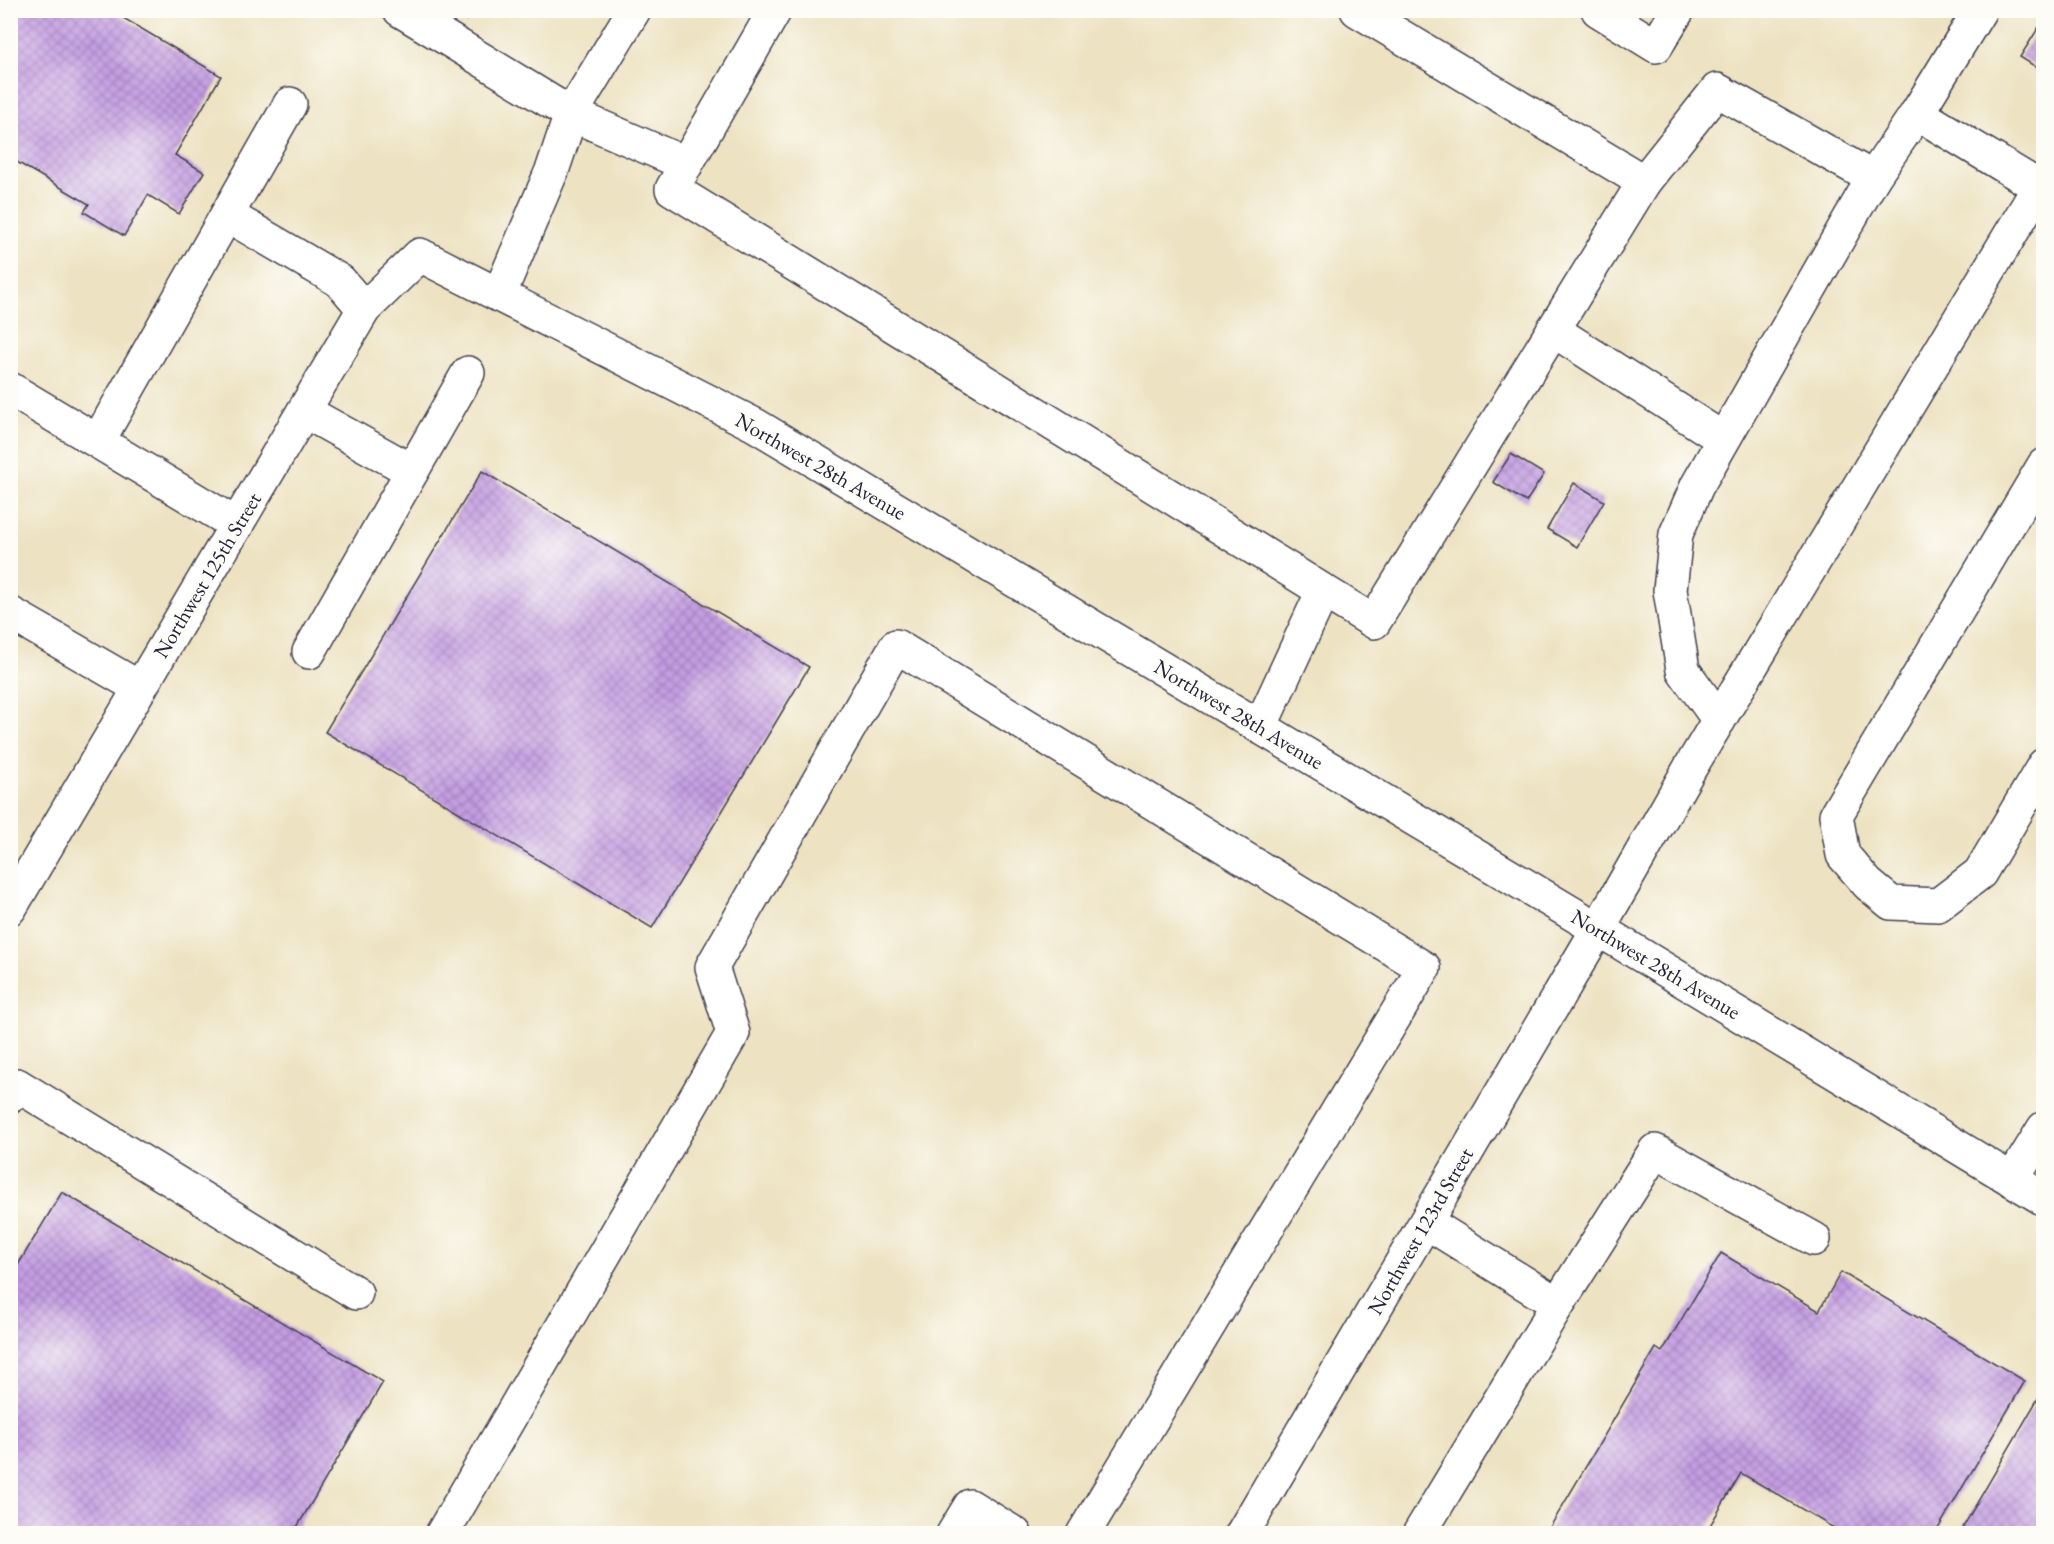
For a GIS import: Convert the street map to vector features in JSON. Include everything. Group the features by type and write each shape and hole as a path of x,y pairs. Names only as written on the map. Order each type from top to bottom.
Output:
{"street":[{"path":"400,10 572,114 686,164"},
{"path":"499,295 553,168 572,114 634,10"},
{"path":"776,10 672,189 1374,622 1644,182 1717,90 1873,178"},
{"path":"1357,10 1644,182"},
{"path":"1598,10 1656,46 1678,10"},
{"path":"1719,720 1683,670 1670,590 1676,534 1697,486 1723,439 1873,178 1917,113 1979,11"},
{"path":"98,441 290,104"},
{"path":"1917,113 2041,188"},
{"name":"Northwest 123rd Street","path":"1242,1533 1719,720 2041,188"},
{"path":"227,215 340,281 364,309"},
{"name":"Northwest 28th Avenue","path":"420,255 755,425 1598,929 2043,1199"},
{"name":"Northwest 125th Street","path":"10,908 364,309 420,255"},
{"path":"1552,330 1723,439"},
{"path":"309,652 468,373"},
{"path":"10,388 237,525"},
{"path":"304,411 412,471"},
{"path":"2043,465 1836,815 1843,855 1868,884 1891,903 1938,905 1980,873 2043,765"},
{"path":"1260,727 1323,591"},
{"path":"10,613 140,688"},
{"path":"442,1533 733,1033 712,967 896,646 1424,968 1083,1533"},
{"path":"10,1096 17,1085 356,1293"},
{"path":"2012,1180 2043,1128"},
{"path":"1419,1533 1558,1304 1655,1151 1814,1239"},
{"path":"1426,1222 1558,1304"},
{"path":"953,1533 970,1506 1015,1533"}],"building":[{"path":"10,10 110,10 221,76 175,155 204,172 179,214 148,195 124,236 84,212 89,204 10,158"},
{"path":"450,10 472,10 466,20"},
{"path":"2044,19 2044,72 2020,57"},
{"path":"1511,454 1544,474 1526,502 1493,482"},
{"path":"482,471 809,667 652,928 325,732"},
{"path":"1574,483 1604,501 1577,547 1547,529"},
{"path":"62,1192 383,1382 293,1534 10,1534 10,1278"},
{"path":"1721,1253 1819,1311 1841,1272 2025,1381 1935,1534 1844,1534 1741,1473 1705,1534 1546,1534 1656,1348 1662,1352"},
{"path":"2044,1388 2044,1534 1959,1534"}]}
